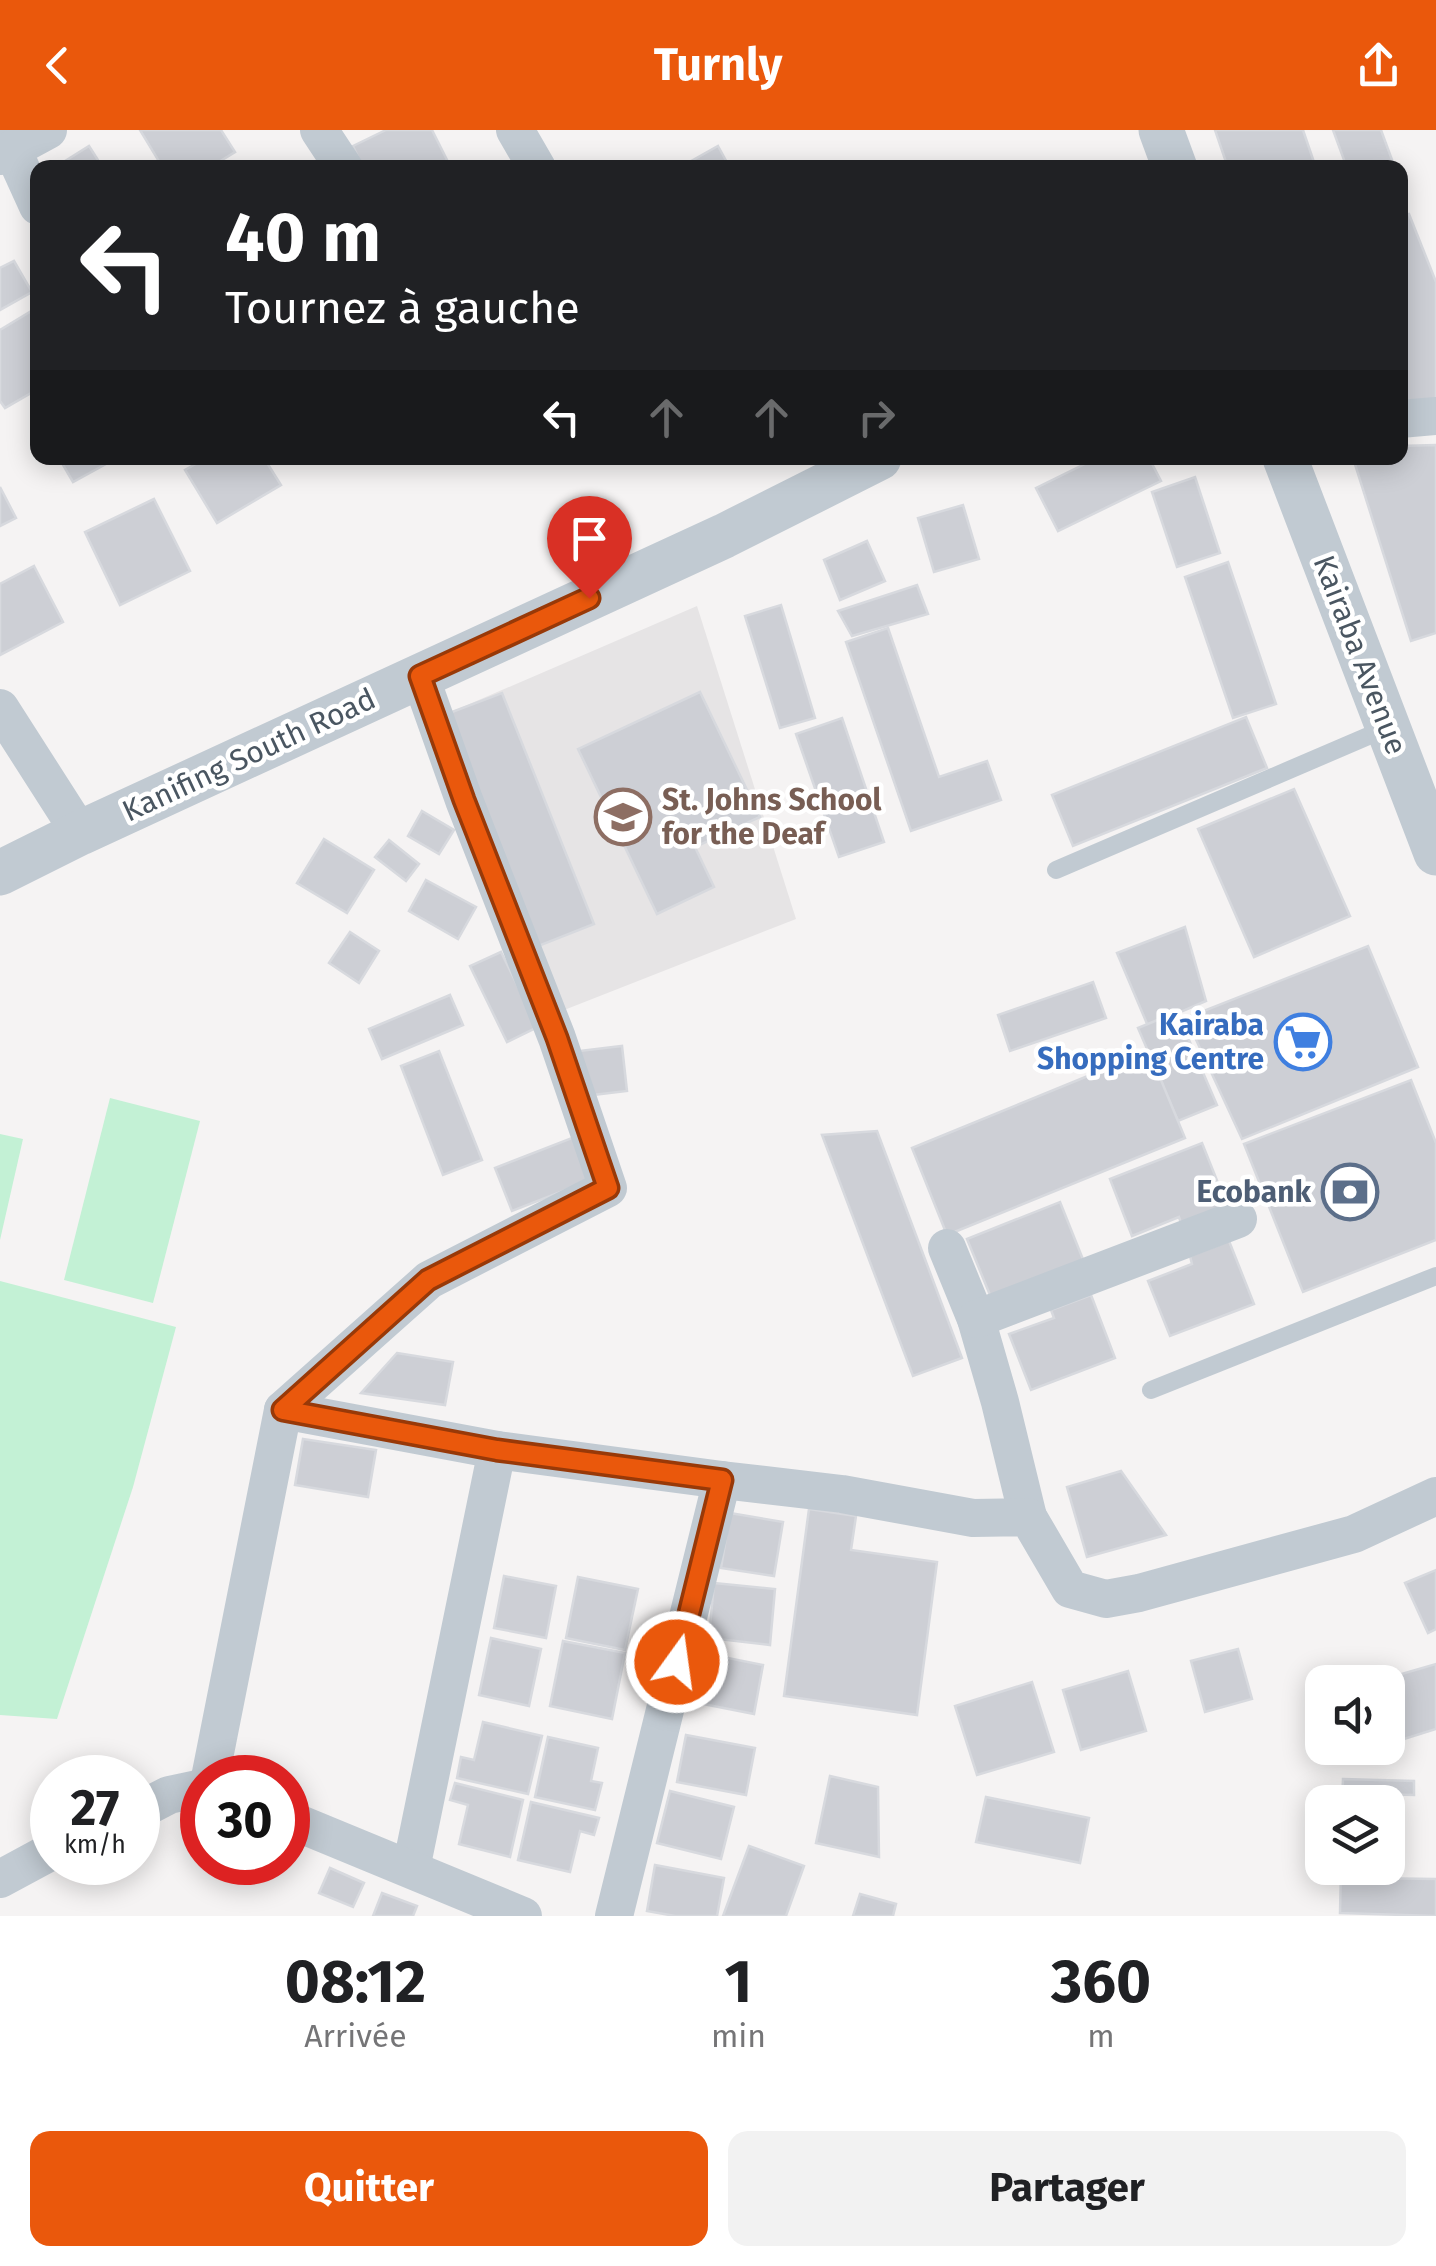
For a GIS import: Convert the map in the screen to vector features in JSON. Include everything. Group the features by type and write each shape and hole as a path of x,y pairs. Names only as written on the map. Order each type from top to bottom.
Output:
{"street":[{"path":"30,192 4,145 48,130"},
{"path":"319,130 339,160"},
{"path":"515,130 532,160"},
{"path":"1161,130 1172,160"},
{"path":"1408,418 1436,416"},
{"name":"Kanifing South Road","path":"0,873 724,536 865,465"},
{"name":"Kairaba Avenue","path":"1288,465 1436,854"},
{"path":"215,1755 283,1410 428,1280 608,1188 557,1038 420,676"},
{"path":"0,708 80,833"},
{"path":"976,1319 1238,1219"},
{"path":"946,1248 976,1319 1028,1517 1070,1590 1106,1599 1138,1593 1354,1534 1436,1496"},
{"path":"283,1410 497,1450 842,1494 973,1518 1028,1517"},
{"path":"411,1869 497,1450"},
{"path":"614,1916 722,1480"},
{"path":"310,1828 524,1916"},
{"path":"0,1879 30,1863"}],"lane":[{"path":"1056,870 1388,728"},
{"path":"1151,1390 1436,1276"}],"shaded area":[{"name":"St. Johns School for the Deaf","path":"697,606 796,919 554,1014 444,715"}],"green space":[{"path":"110,1098 200,1121 153,1303 64,1280"},
{"path":"0,1134 23,1139 0,1240"},
{"path":"0,1281 176,1327 133,1487 57,1719 0,1715"}],"building":[{"path":"140,130 221,130 235,152 222,160 158,160"},
{"path":"386,130 432,130 447,160 359,160 353,146"},
{"path":"1215,130 1303,130 1313,160 1225,160"},
{"path":"1333,130 1381,130 1392,160 1344,160"},
{"path":"89,146 98,160 67,160"},
{"path":"718,146 726,160 693,160"},
{"path":"1408,214 1436,282 1436,404 1408,408"},
{"path":"14,261 30,293 0,310 0,268"},
{"path":"30,312 30,394 5,408 0,401 0,330"},
{"path":"1436,445 1436,633 1411,641 1355,465 1408,465 1408,446"},
{"path":"63,465 104,465 73,482"},
{"path":"194,465 268,465 281,485 217,523 185,470"},
{"path":"1083,465 1153,465 1161,481 1058,531 1036,488"},
{"path":"1195,477 1220,553 1177,567 1152,492"},
{"path":"0,487 16,518 0,526"},
{"path":"154,499 190,571 120,605 85,532"},
{"path":"963,505 979,559 934,572 918,518"},
{"path":"867,541 885,581 840,600 824,560"},
{"path":"1228,562 1276,704 1233,718 1185,577"},
{"path":"34,566 63,622 0,655 0,584"},
{"path":"917,585 928,614 852,636 838,611"},
{"path":"781,605 815,718 780,728 745,616"},
{"path":"888,628 939,777 987,761 1001,800 911,831 846,642"},
{"path":"700,692 760,817 695,847 714,887 657,914 578,749"},
{"path":"502,693 594,924 536,947 444,715"},
{"path":"1246,717 1267,768 1073,846 1052,795"},
{"path":"842,718 884,842 839,857 796,734"},
{"path":"1294,789 1350,916 1254,957 1198,829"},
{"path":"422,811 454,830 439,854 408,836"},
{"path":"324,839 374,870 347,913 297,883"},
{"path":"389,840 419,864 406,881 375,857"},
{"path":"426,880 476,907 458,939 409,911"},
{"path":"1185,927 1206,1001 1148,1026 1117,953"},
{"path":"350,932 379,951 359,983 329,963"},
{"name":"Kairaba Shopping Centre","path":"1368,946 1418,1067 1242,1139 1186,1018"},
{"path":"501,952 538,1027 507,1042 470,966"},
{"path":"1093,982 1106,1018 1010,1051 998,1015"},
{"path":"450,995 463,1025 382,1059 369,1029"},
{"path":"1177,1012 1217,1105 1178,1121 1138,1028"},
{"path":"622,1046 627,1091 584,1096 579,1051"},
{"path":"439,1051 482,1160 443,1175 401,1066"},
{"path":"1149,1051 1185,1138 947,1235 912,1148"},
{"name":"Ecobank","path":"1411,1080 1436,1143 1436,1240 1303,1292 1244,1144"},
{"path":"877,1131 962,1358 913,1376 822,1135"},
{"path":"577,1136 594,1179 512,1211 495,1168"},
{"path":"1202,1143 1228,1208 1182,1226 1179,1217 1132,1236 1110,1179"},
{"path":"1060,1202 1086,1267 990,1295 967,1239"},
{"path":"1229,1241 1254,1304 1170,1336 1148,1281 1192,1264 1190,1256"},
{"path":"1091,1295 1115,1358 1031,1390 1009,1334 1054,1318 1051,1310"},
{"path":"397,1353 453,1362 445,1405 361,1393"},
{"path":"303,1439 376,1450 368,1497 295,1485"},
{"path":"1121,1471 1166,1535 1087,1557 1067,1487"},
{"path":"809,1509 856,1516 851,1550 937,1562 917,1715 784,1696"},
{"path":"730,1513 783,1522 774,1576 721,1568"},
{"path":"1436,1570 1436,1629 1428,1633 1405,1583"},
{"path":"504,1576 556,1586 546,1638 494,1628"},
{"path":"578,1577 638,1589 625,1650 566,1638"},
{"path":"714,1583 775,1589 770,1645 709,1638"},
{"path":"491,1638 541,1649 529,1706 479,1695"},
{"path":"563,1641 625,1653 612,1719 550,1706"},
{"path":"1238,1649 1252,1699 1205,1712 1191,1661"},
{"path":"703,1653 763,1665 754,1714 693,1702"},
{"path":"1436,1664 1436,1729 1405,1739 1405,1673"},
{"path":"1128,1671 1146,1731 1081,1750 1063,1690"},
{"path":"1032,1682 1054,1752 977,1775 955,1706"},
{"path":"483,1722 542,1736 528,1794 457,1778 461,1757 474,1760"},
{"path":"686,1735 755,1748 746,1795 677,1782"},
{"path":"548,1737 598,1748 591,1781 602,1783 595,1810 535,1797"},
{"path":"830,1776 878,1787 879,1857 816,1843"},
{"path":"1343,1779 1414,1781 1414,1795 1405,1795 1405,1785 1343,1785"},
{"path":"455,1783 523,1800 510,1857 459,1844 468,1805 450,1800"},
{"path":"670,1791 734,1807 721,1859 657,1843"},
{"path":"986,1797 1089,1818 1080,1863 976,1842"},
{"path":"531,1802 599,1818 594,1835 580,1831 570,1872 518,1860"},
{"path":"749,1846 804,1866 786,1916 723,1916"},
{"path":"655,1865 724,1878 717,1916 647,1911"},
{"path":"330,1868 364,1883 353,1907 319,1893"},
{"path":"1405,1879 1436,1879 1436,1916 1340,1913 1341,1885 1405,1885"},
{"path":"382,1893 417,1906 413,1916 373,1916"},
{"path":"860,1894 896,1904 893,1916 853,1916"}],"place":[{"name":"St. Johns School for the Deaf","path":"623,817"},
{"name":"Kairaba Shopping Centre","path":"1303,1042"},
{"name":"Ecobank","path":"1350,1192"}],"route":[{"path":"589,598 420,676 557,1038 608,1188 428,1280 283,1410 497,1450 722,1480 677,1662"}]}
